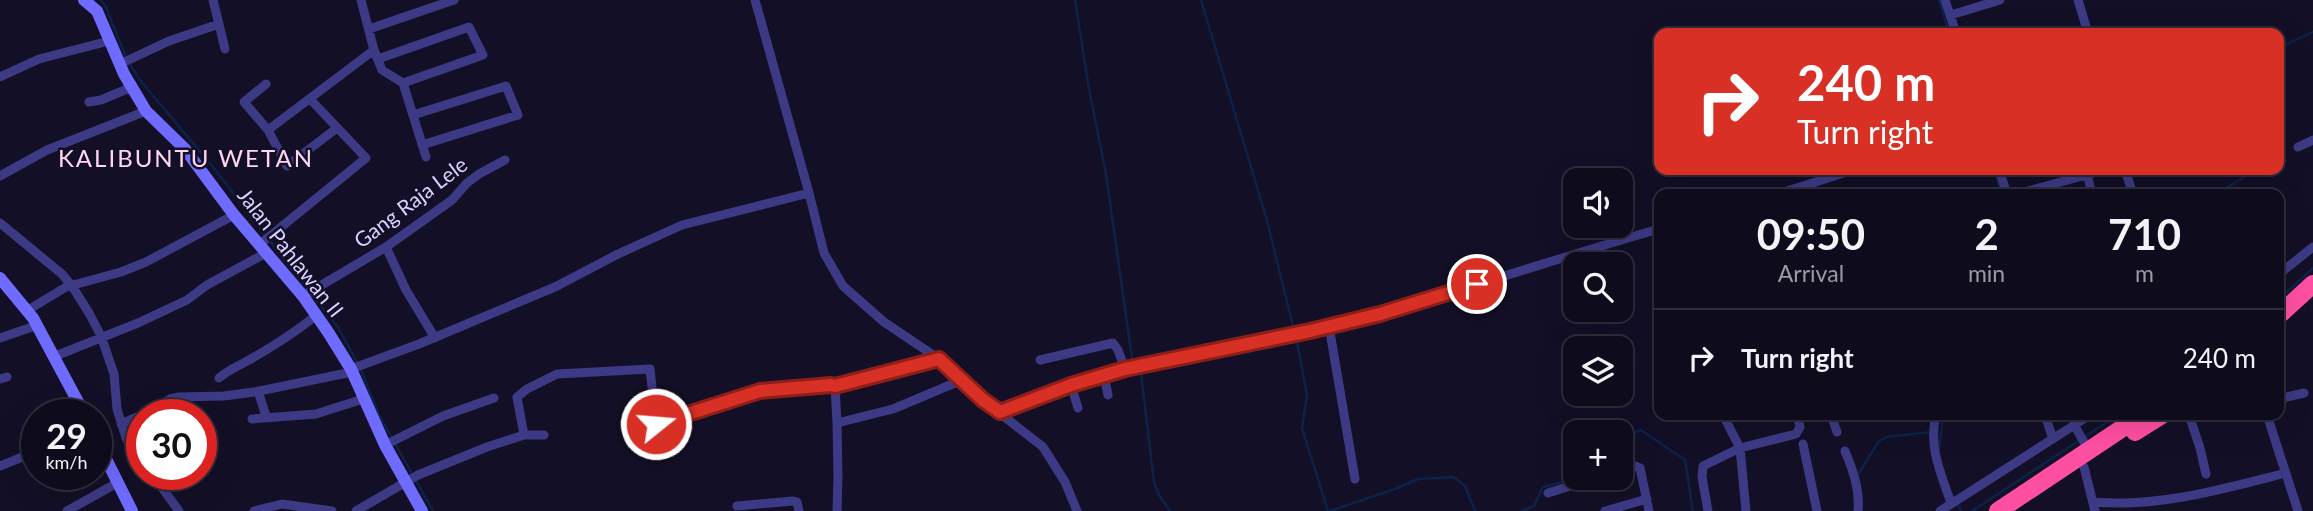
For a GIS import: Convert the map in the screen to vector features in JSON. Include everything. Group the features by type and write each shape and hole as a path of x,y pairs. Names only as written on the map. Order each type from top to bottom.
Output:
{"highway":[{"path":"2284,311 2313,284"},
{"path":"2284,325 2313,299"},
{"path":"1998,511 2135,420"},
{"path":"2019,511 2086,453 2152,420"}],"street":[{"name":"Jalan Pahlawan II","path":"84,0 97,10 109,41 146,111 185,149 234,215 303,295 356,368 363,399 387,444 411,479 422,511"},
{"path":"213,0 225,49"},
{"path":"361,0 382,70 403,83 426,157"},
{"path":"369,29 454,0"},
{"path":"755,0 794,146 810,193 824,253 843,286 884,322 939,359 1043,447 1065,482 1077,511"},
{"path":"1945,0 1955,28"},
{"path":"1951,15 2000,0"},
{"path":"2078,0 2086,28"},
{"path":"122,63 169,41 219,24"},
{"path":"268,130 376,55 469,27 483,55 403,83"},
{"path":"0,77 39,59 109,41"},
{"path":"266,84 244,102 268,130 287,166 337,128"},
{"path":"413,115 506,86 518,115 422,145"},
{"path":"89,102 102,100 132,87"},
{"path":"53,357 187,300 262,249 366,158 310,99"},
{"path":"0,176 47,150 146,111"},
{"path":"2298,147 2313,140"},
{"name":"Gang Raja Lele","path":"303,295 386,247 452,200 479,174 505,160"},
{"path":"1794,189 1837,175"},
{"path":"2034,189 2084,175"},
{"path":"170,399 258,391 356,368 555,287 682,225 810,193"},
{"path":"28,310 69,286 121,272 146,262 234,215"},
{"path":"0,223 51,265 69,286 99,337 114,373 117,409 126,436"},
{"path":"1000,412 1104,375 1380,314 1654,231"},
{"path":"386,247 406,290 435,338"},
{"path":"2284,270 2313,247"},
{"path":"0,278 38,325 76,399"},
{"path":"219,378 234,366 246,362 317,316"},
{"path":"0,338 38,325"},
{"path":"1329,326 1355,479"},
{"path":"1040,360 1113,343 1133,367"},
{"path":"636,426 656,424 760,391 835,386 939,359"},
{"path":"524,435 517,397 545,378 563,373 650,369 656,424"},
{"path":"1104,375 1108,395"},
{"path":"836,423 894,409 962,380"},
{"path":"1071,385 1078,408"},
{"path":"835,386 838,478 836,511"},
{"path":"258,391 265,416"},
{"path":"2284,398 2304,393"},
{"path":"387,444 443,416 494,398"},
{"path":"252,419 316,414 363,399"},
{"path":"1726,420 1740,448 1746,511"},
{"path":"1709,511 1702,477 1703,466 1740,448 1796,433 1800,427 1798,420"},
{"path":"1833,420 1837,432"},
{"path":"1935,420 1935,458 1955,501"},
{"path":"2047,420 2053,439"},
{"path":"2074,420 2086,453 2094,507 2193,495 2286,473"},
{"path":"1940,511 2085,420"},
{"path":"2191,420 2206,474"},
{"path":"2269,420 2298,511"},
{"path":"121,425 126,423"},
{"path":"356,511 411,479 487,447 524,435 544,435"},
{"path":"1804,444 1817,511"},
{"path":"1845,451 1853,470 1859,499 1858,511"},
{"path":"0,466 21,457"},
{"path":"1633,467 1640,468 1649,511"},
{"path":"112,473 132,511"},
{"path":"67,511 117,483"},
{"path":"1548,493 1563,488"},
{"path":"165,490 179,511"},
{"path":"1605,511 1647,499"},
{"path":"737,506 793,501 797,502 799,511"},
{"path":"254,511 282,504 332,511"}],"waterway":[{"path":"101,0 126,57"},
{"path":"1075,0 1106,174 1132,358 1141,374 1154,482 1170,511"},
{"path":"1201,0 1266,217 1294,330"},
{"path":"1939,0 1947,28"},
{"path":"2284,45 2313,32"},
{"path":"129,63 307,289"},
{"path":"1996,175 2000,189"},
{"path":"2226,189 2246,175"},
{"path":"2284,295 2313,268"},
{"path":"311,294 338,327 358,364"},
{"path":"1296,337 1307,395 1302,428 1328,511"},
{"path":"361,370 379,415 433,511"},
{"path":"1939,450 1942,420"},
{"path":"1972,511 2110,420"},
{"path":"1633,433 1641,430 1685,460 1693,511"},
{"path":"1857,476 1879,441 1887,437 1930,432"},
{"path":"1330,511 1418,479 1454,477 1465,486 1475,511"},
{"path":"1522,511 1534,506 1543,487 1563,482"},
{"path":"1956,502 1961,511"}],"district":[{"name":"KALIBUNTU WETAN","path":"186,159"}],"route":[{"path":"656,424 760,391 835,386 939,359 1000,412 1071,385 1125,369 1310,331 1380,314 1477,284"}]}
